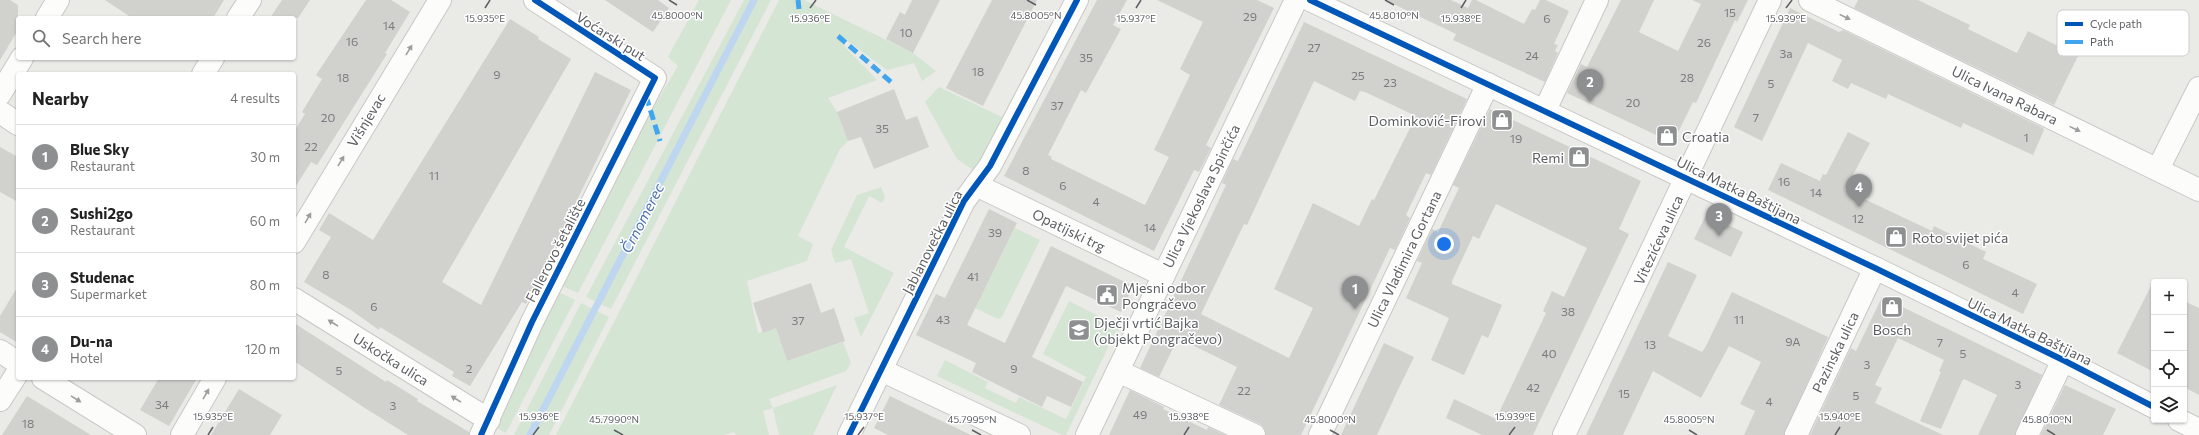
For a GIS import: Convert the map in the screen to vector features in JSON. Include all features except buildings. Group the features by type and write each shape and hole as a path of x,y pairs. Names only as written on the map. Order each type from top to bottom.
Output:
{"street":[{"path":"48,16 58,0"},
{"path":"239,16 250,0"},
{"name":"Višnjevac","path":"296,239 440,0"},
{"name":"Voćarski put","path":"535,0 655,78"},
{"name":"Jablanovečka ulica","path":"849,435 964,201 990,166 1077,0"},
{"name":"Ulica Vjekoslava Spinčića","path":"1087,435 1296,0"},
{"name":"Ulica Matka Baštijana","path":"1310,0 1545,110 1875,268 2063,360 2151,405"},
{"path":"1545,110 1597,0"},
{"name":"Vitezićeva ulica","path":"1564,435 1770,0"},
{"name":"Ulica Ivana Rabara","path":"1810,0 2199,190"},
{"path":"0,94 21,60"},
{"path":"204,72 212,60"},
{"name":"Fallerovo šetalište","path":"485,427 532,322 655,78"},
{"name":"Ulica Vladimira Gortana","path":"1320,435 1488,84"},
{"path":"2158,169 2199,88"},
{"path":"0,112 16,123"},
{"name":"Opatijski trg","path":"976,185 1163,275"},
{"name":"Pazinska ulica","path":"1796,435 1875,268"},
{"name":"Uskočka ulica","path":"296,300 485,427"},
{"path":"0,351 16,361"},
{"path":"2026,435 2063,360"},
{"path":"881,370 1019,435"},
{"path":"1118,371 1254,435"},
{"path":"0,400 16,375"},
{"path":"46,380 135,435"},
{"path":"182,435 214,380"},
{"path":"2185,423 2199,430"}],"green space":[{"path":"699,0 731,0 578,293 560,285 636,137 678,66 668,57"},
{"path":"744,0 771,0 611,309 586,297"},
{"path":"779,0 804,0 913,53 936,71 922,81 914,63 887,70 845,39 845,47 877,80 828,98 837,112 848,141 840,149 798,236 813,244 807,261 747,281 758,333 776,328 787,361 843,342 851,363 846,371 769,399 773,408 763,411 769,435 736,435 734,432 724,435 556,435"},
{"path":"939,87 1008,120 978,173 957,159 925,102"},
{"path":"881,187 885,197 882,203 869,196 844,247 894,273 861,337 854,318 869,313 851,259 835,263 831,250 857,195"},
{"path":"1015,228 1040,240 1002,317 998,319 975,308"},
{"path":"558,292 575,300 506,433 495,427"},
{"path":"1069,301 1120,327 1119,331 1116,331 1066,435 1062,435 937,376 945,360 988,382 985,388 1016,403 1019,397 1066,419 1086,377 1043,354"},
{"path":"581,303 609,317 549,435 514,435"},
{"path":"837,385 813,435 779,435 773,408"}],"waterway":[{"name":"Črnomerec","path":"530,435 754,0"}],"marked path":[{"path":"798,0 799,9"},
{"path":"838,36 891,82"},
{"path":"646,96 660,141"}],"cycle path":[{"path":"481,435 532,322 655,78 535,0"},
{"path":"849,435 964,201 990,166 1077,0"},
{"path":"1310,0 1875,268 2063,360 2151,405"}],"place":[{"name":"Sushi2go","path":"1590,102"},
{"name":"Dominković-Firovi","path":"1502,120"},
{"name":"Croatia","path":"1667,136"},
{"name":"Remi","path":"1579,157"},
{"name":"Du-na","path":"1859,207"},
{"name":"Studenac","path":"1719,236"},
{"name":"Roto svijet pića","path":"1896,237"},
{"name":"Mjesni odbor Pongračevo","path":"1107,295"},
{"name":"Bosch","path":"1892,307"},
{"name":"Blue Sky","path":"1355,309"},
{"name":"Dječji vrtić Bajka (objekt Pongračevo)","path":"1079,330"}]}
